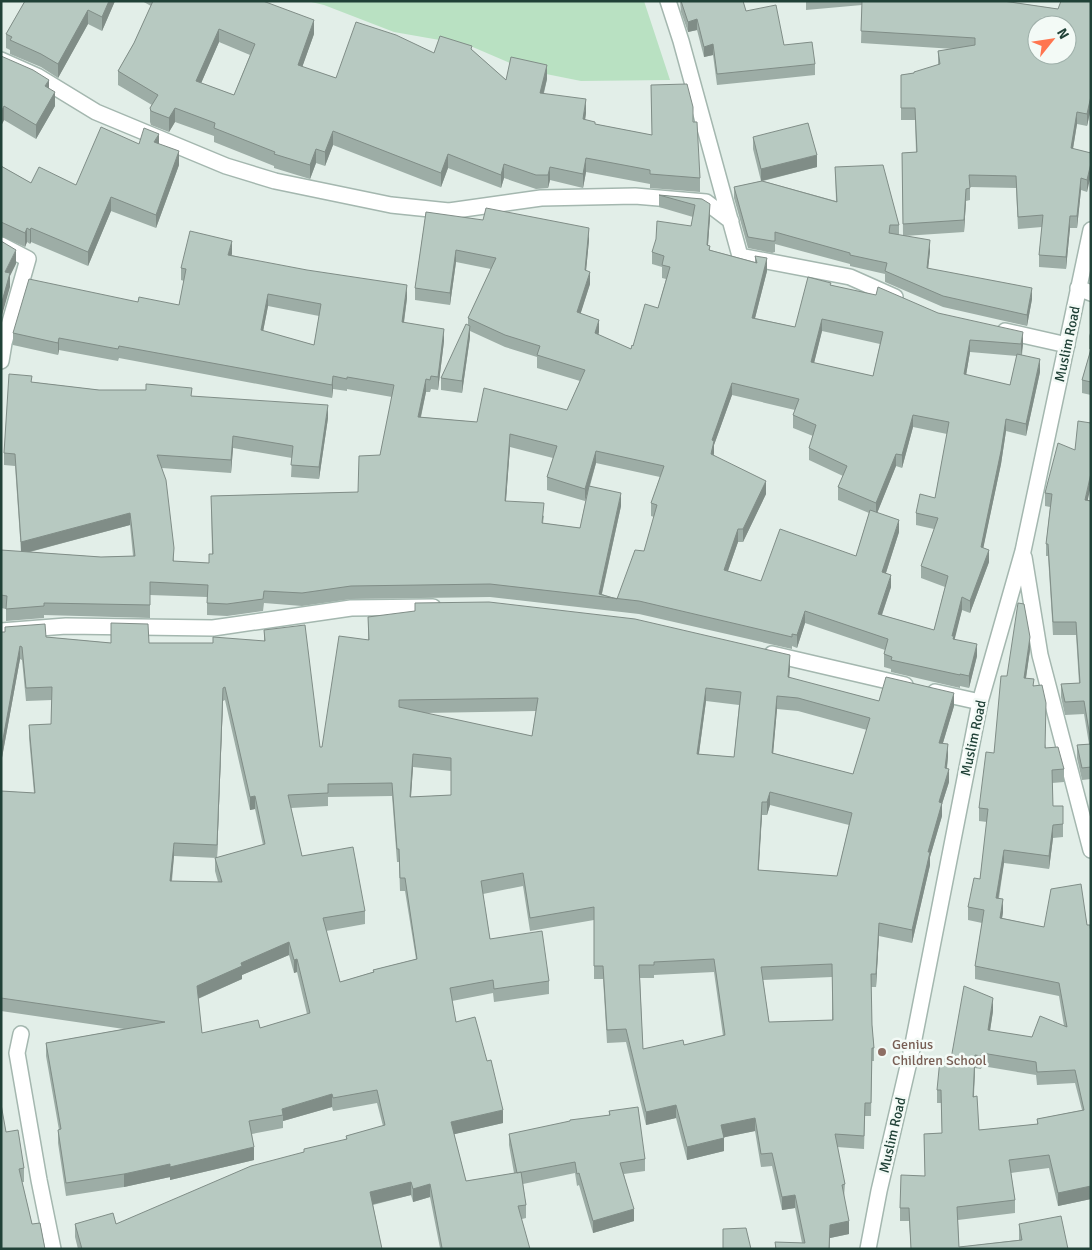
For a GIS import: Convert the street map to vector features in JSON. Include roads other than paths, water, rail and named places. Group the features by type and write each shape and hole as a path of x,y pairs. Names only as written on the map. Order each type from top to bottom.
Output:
{"street":[{"path":"668,1 682,41 740,256 850,277 913,304"},
{"path":"1,60 37,76 96,112 226,166 275,181 391,204 449,211 541,198 635,196 706,202 731,221"},
{"name":"Muslim Road","path":"868,1249 912,1048 980,702 1023,551 1067,345 1084,290 1091,230"},
{"path":"1,245 28,259 4,343 1,361"},
{"path":"994,329 1067,345"},
{"path":"1023,551 1040,655 1091,850"},
{"path":"1,631 66,626 214,628 351,608 450,607"},
{"path":"759,651 980,702"},
{"path":"21,1034 17,1053 53,1249"}],"place":[{"name":"Genius Children School","path":"882,1052"}]}
